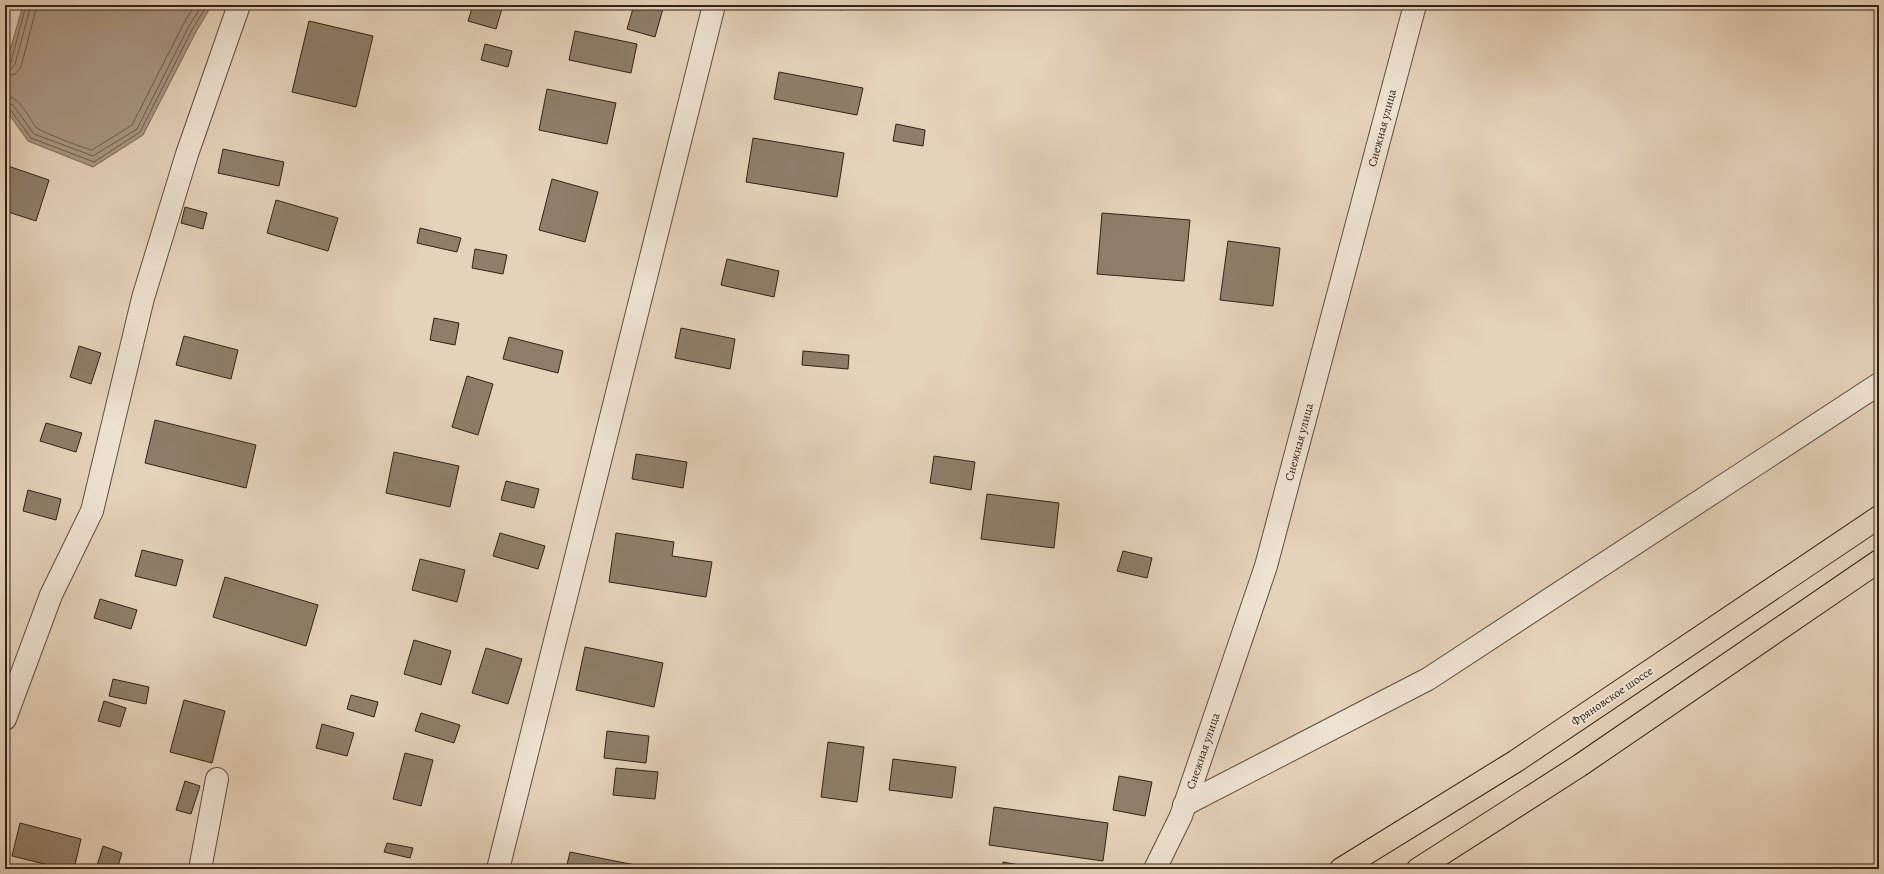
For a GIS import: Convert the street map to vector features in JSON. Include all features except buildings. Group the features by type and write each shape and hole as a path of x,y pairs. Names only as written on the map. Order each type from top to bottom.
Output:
{"main road":[{"name":"Фряновское шоссе","path":"1341,869 1516,761 1879,516"},
{"path":"1418,869 1579,766 1879,561"}],"street":[{"path":"5,719 51,595 92,512 142,298 187,154 239,5"},
{"path":"498,869 714,5"},
{"name":"Снежная улица","path":"1155,869 1181,816 1266,566 1415,5"},
{"path":"1184,805 1428,679 1879,384"},
{"path":"200,869 217,779"}],"water":[{"path":"23,5 212,5 197,30 143,135 93,167 28,141 5,109 5,68"}]}
